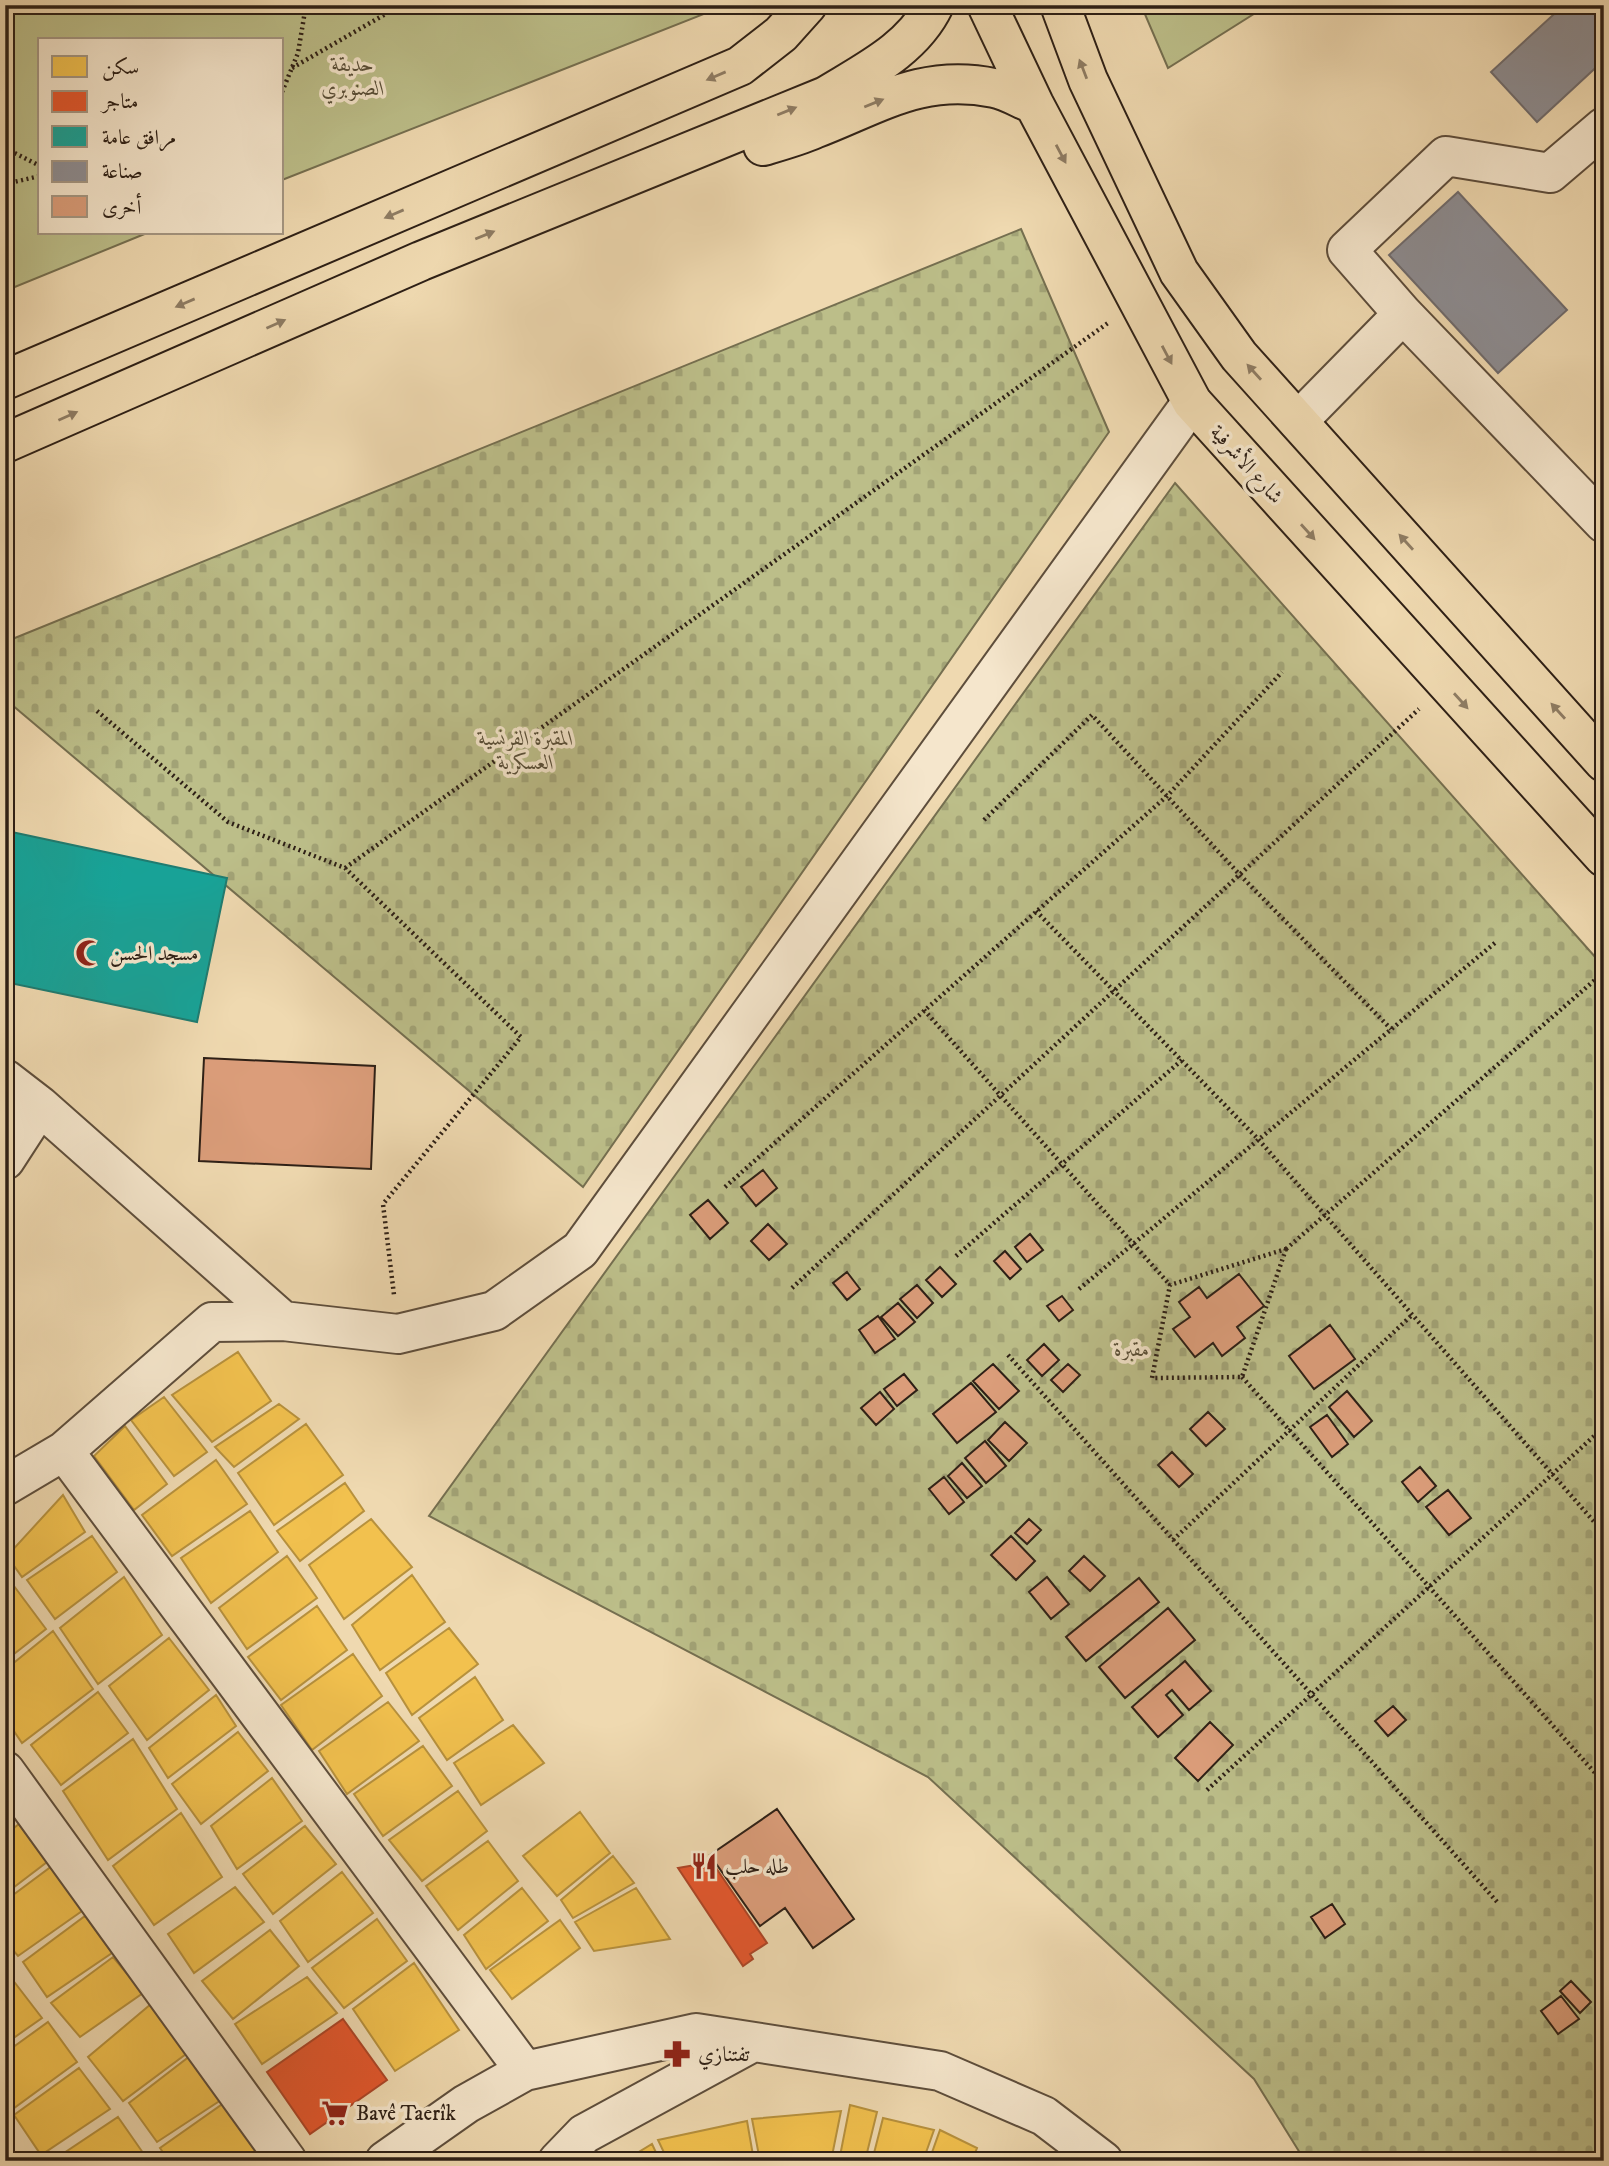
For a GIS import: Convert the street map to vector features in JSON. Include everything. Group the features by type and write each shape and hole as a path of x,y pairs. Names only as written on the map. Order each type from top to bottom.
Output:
{"main road":[{"path":"5,380 740,66 781,34 807,5"},
{"path":"5,443 421,261 826,96 903,46 928,17 934,5"},
{"name":"شارع الأشرفية","path":"987,5 1034,104 1192,402 1604,857"},
{"path":"1059,5 1088,80 1179,272 1239,356 1604,762"},
{"path":"645,169 743,153 815,129 874,103 918,88 958,84 996,89 1034,104"}],"street":[{"path":"1602,519 1403,314 1347,250 1447,156 1550,173 1604,127"},
{"path":"1298,421 1403,314"},
{"path":"5,1486 64,1451 212,1322 283,1321 398,1334 494,1311 580,1250 1192,402"},
{"path":"5,1079 40,1106 283,1321"},
{"path":"5,1160 40,1106"},
{"path":"64,1451 525,2071"},
{"path":"5,1771 287,2161"},
{"path":"385,2161 466,2104 525,2071 696,2033 940,2071 1044,2116 1103,2161"},
{"path":"558,2161 584,2134 754,2042"}],"path":[{"path":"284,87 298,53 306,5"},
{"path":"292,68 401,5"},
{"path":"5,148 38,165"},
{"path":"5,184 38,176"},
{"path":"345,868 1139,301"},
{"path":"725,1187 1167,796 1282,672"},
{"path":"792,1288 1446,684"},
{"path":"97,711 228,822 345,868 520,1037 383,1204 398,1334"},
{"path":"984,820 1092,715 1240,875 1391,1029"},
{"path":"1037,911 1258,1139 1604,1533"},
{"path":"1079,1289 1496,942"},
{"path":"1170,1285 1286,1249 1604,972"},
{"path":"924,1010 1170,1285"},
{"path":"956,1256 1182,1060"},
{"path":"1242,1377 1286,1249"},
{"path":"1170,1285 1152,1378 1242,1377 1604,1783"},
{"path":"1173,1540 1412,1315"},
{"path":"1008,1356 1499,1904"},
{"path":"1207,1790 1604,1427"}],"green space":[{"name":"حديقة الصنوبري","path":"5,5 718,5 714,10 284,179 284,38 38,38 38,234 145,234 5,291"},
{"path":"1141,5 1268,5 1168,68"},
{"name":"المقبرة الفرنسية العسكرية","path":"1021,229 1109,432 583,1187 5,699 5,642"},
{"name":"مقبرة","path":"1175,483 1604,967 1604,2161 1305,2161 1254,2079 928,1777 429,1516"}],"building: سكن":[{"path":"238,1352 271,1401 212,1442 172,1395"},
{"path":"164,1397 207,1452 174,1476 131,1420"},
{"path":"279,1404 299,1419 234,1467 215,1447"},
{"path":"306,1424 343,1475 274,1525 238,1473"},
{"path":"125,1426 167,1484 134,1510 94,1456"},
{"path":"216,1460 247,1504 172,1556 142,1515"},
{"path":"345,1483 364,1511 300,1561 277,1531"},
{"path":"63,1495 85,1532 22,1577 7,1556"},
{"path":"250,1511 278,1552 211,1603 181,1558"},
{"path":"371,1519 412,1567 344,1619 309,1565"},
{"path":"92,1536 117,1572 55,1619 27,1580"},
{"path":"287,1556 317,1598 247,1649 219,1608"},
{"path":"5,1574 46,1629 5,1661"},
{"path":"412,1575 445,1622 380,1670 352,1625"},
{"path":"124,1577 162,1635 98,1684 60,1628"},
{"path":"317,1606 347,1650 281,1700 248,1657"},
{"path":"449,1628 478,1664 412,1715 386,1673"},
{"path":"53,1631 93,1689 22,1743 5,1718 5,1670"},
{"path":"169,1638 209,1690 147,1740 109,1686"},
{"path":"353,1654 382,1696 312,1750 281,1705"},
{"path":"475,1677 503,1720 447,1760 419,1718"},
{"path":"98,1692 128,1733 61,1785 31,1745"},
{"path":"216,1695 236,1726 168,1778 149,1748"},
{"path":"388,1702 419,1741 347,1794 319,1751"},
{"path":"513,1725 544,1763 481,1805 454,1763"},
{"path":"238,1732 268,1771 201,1824 172,1784"},
{"path":"133,1739 177,1809 108,1860 63,1791"},
{"path":"423,1746 452,1786 383,1836 354,1794"},
{"path":"272,1778 302,1821 237,1869 211,1826"},
{"path":"458,1791 487,1831 422,1881 389,1840"},
{"path":"5,1807 14,1820 5,1826"},
{"path":"580,1812 610,1853 557,1896 523,1856"},
{"path":"181,1813 222,1877 154,1925 113,1866"},
{"path":"19,1824 47,1862 5,1894 5,1835"},
{"path":"305,1826 336,1864 273,1914 243,1874"},
{"path":"488,1841 518,1881 458,1930 426,1886"},
{"path":"613,1856 634,1883 573,1918 561,1900"},
{"path":"52,1866 82,1911 18,1956 5,1941 5,1901"},
{"path":"342,1872 373,1913 308,1962 280,1921"},
{"path":"235,1887 264,1922 194,1973 168,1934"},
{"path":"522,1888 548,1921 486,1969 464,1935"},
{"path":"636,1888 670,1939 594,1951 575,1922"},
{"path":"85,1916 112,1953 47,1997 23,1962"},
{"path":"377,1919 407,1961 344,2008 312,1968"},
{"path":"560,1920 580,1948 512,1999 490,1970"},
{"path":"270,1930 299,1966 233,2019 202,1981"},
{"path":"113,1957 143,1993 80,2037 51,2003"},
{"path":"414,1963 459,2030 395,2071 353,2009"},
{"path":"307,1977 337,2013 262,2064 235,2024"},
{"path":"12,1979 42,2018 5,2044 5,1983"},
{"path":"151,2004 186,2054 123,2101 88,2057"},
{"path":"48,2022 77,2062 10,2111 5,2104 5,2053"},
{"path":"190,2056 221,2100 157,2142 129,2103"},
{"path":"79,2068 110,2109 41,2155 14,2115"},
{"path":"224,2103 267,2161 169,2161 160,2148"},
{"path":"850,2105 877,2112 865,2161 839,2161"},
{"path":"841,2111 831,2161 760,2161 752,2119"},
{"path":"118,2117 148,2160 52,2161"},
{"path":"883,2118 934,2130 923,2161 872,2161"},
{"path":"747,2121 754,2161 668,2161 658,2140"},
{"path":"940,2130 977,2148 972,2161 929,2161"},
{"path":"652,2144 660,2161 624,2161"}],"building: متاجر":[{"path":"712,1862 767,1943 750,1954 753,1959 743,1966 678,1868"},
{"path":"343,2019 387,2080 310,2134 267,2072"}],"building: مرافق عامة":[{"path":"7,831 227,878 197,1022 5,982"}],"building: صناعة":[{"path":"1564,5 1604,5 1604,60 1537,122 1491,72"},
{"path":"1458,192 1567,310 1498,373 1389,255"}],"building: أخرى":[{"path":"204,1058 375,1066 371,1169 199,1161"},
{"path":"763,1170 777,1188 756,1206 741,1187"},
{"path":"708,1200 728,1223 710,1239 690,1215"},
{"path":"768,1224 787,1244 769,1260 751,1241"},
{"path":"1030,1234 1043,1250 1027,1262 1015,1247"},
{"path":"1005,1251 1021,1269 1010,1279 994,1261"},
{"path":"940,1267 956,1284 942,1297 926,1280"},
{"path":"847,1272 860,1289 847,1300 833,1283"},
{"path":"1239,1274 1264,1306 1237,1327 1245,1338 1222,1356 1213,1343 1195,1357 1173,1329 1190,1317 1179,1302 1199,1287 1207,1298"},
{"path":"917,1285 933,1303 917,1318 900,1299"},
{"path":"1062,1296 1073,1310 1059,1321 1047,1306"},
{"path":"898,1303 915,1322 898,1336 881,1317"},
{"path":"878,1316 895,1339 875,1353 859,1330"},
{"path":"1330,1325 1355,1359 1314,1389 1289,1356"},
{"path":"1044,1344 1059,1360 1042,1376 1027,1360"},
{"path":"993,1364 1019,1391 999,1409 973,1381"},
{"path":"1068,1364 1080,1375 1063,1392 1051,1380"},
{"path":"904,1374 917,1390 897,1406 884,1389"},
{"path":"971,1383 996,1412 957,1443 933,1414"},
{"path":"1347,1391 1372,1421 1354,1437 1329,1407"},
{"path":"880,1392 894,1409 876,1425 861,1408"},
{"path":"1208,1412 1225,1429 1206,1446 1190,1429"},
{"path":"1327,1415 1348,1444 1332,1457 1310,1427"},
{"path":"1005,1422 1027,1443 1009,1461 988,1440"},
{"path":"985,1441 1006,1466 986,1483 965,1458"},
{"path":"1172,1452 1193,1474 1179,1487 1158,1465"},
{"path":"962,1463 982,1486 967,1498 948,1476"},
{"path":"1420,1467 1436,1486 1418,1502 1402,1482"},
{"path":"944,1477 964,1502 949,1514 929,1489"},
{"path":"1448,1490 1471,1518 1449,1535 1426,1507"},
{"path":"1029,1519 1041,1530 1027,1544 1015,1533"},
{"path":"1011,1536 1035,1561 1016,1580 991,1555"},
{"path":"1084,1556 1105,1576 1090,1591 1069,1571"},
{"path":"1047,1577 1069,1604 1051,1619 1029,1592"},
{"path":"1139,1578 1159,1602 1086,1661 1066,1637"},
{"path":"1168,1608 1195,1640 1125,1698 1099,1667"},
{"path":"1185,1661 1211,1691 1189,1710 1172,1690 1166,1695 1183,1715 1158,1737 1132,1707"},
{"path":"1393,1706 1406,1720 1388,1736 1375,1721"},
{"path":"1210,1722 1233,1745 1198,1781 1175,1758"},
{"path":"777,1809 854,1919 813,1948 785,1908 760,1926 710,1855"},
{"path":"1332,1904 1345,1924 1325,1938 1311,1917"},
{"path":"1571,1981 1591,2002 1580,2013 1560,1991"},
{"path":"1561,1996 1579,2019 1558,2034 1541,2011"}],"place":[{"name":"مسجد الحسن","path":"89,953"},
{"name":"طله حلب","path":"704,1866"},
{"name":"تفتنازي","path":"677,2054"},
{"name":"Bavê Taerîk","path":"335,2113"}]}
